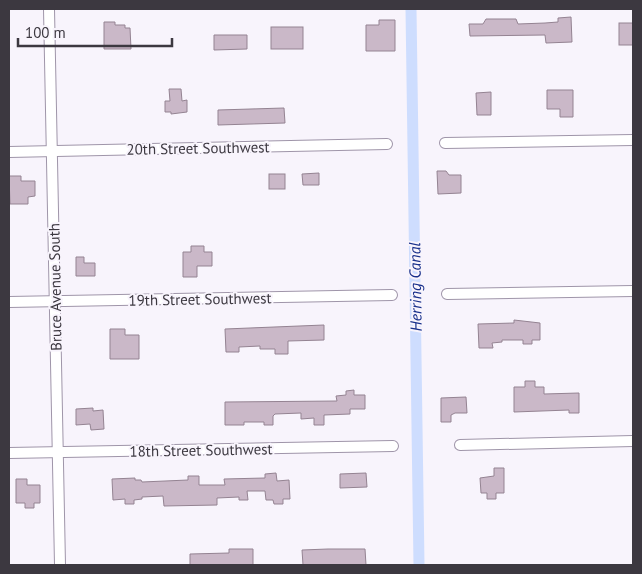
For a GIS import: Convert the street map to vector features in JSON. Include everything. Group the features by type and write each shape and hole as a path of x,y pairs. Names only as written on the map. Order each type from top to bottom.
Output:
{"street":[{"name":"Bruce Avenue South","path":"49,9 60,565"},
{"path":"445,143 633,140"},
{"name":"20th Street Southwest","path":"9,152 388,144"},
{"path":"447,294 633,290"},
{"name":"19th Street Southwest","path":"9,302 392,295"},
{"path":"460,445 633,441"},
{"name":"18th Street Southwest","path":"9,453 393,446"}],"building":[{"path":"571,17 572,42 546,43 545,35 470,36 469,24 483,24 486,19 516,19 518,24 558,22 558,18"},
{"path":"379,20 395,20 395,51 366,51 366,25 379,25"},
{"path":"104,22 115,22 115,25 125,25 125,28 130,28 131,49 104,49"},
{"path":"619,23 633,23 633,45 619,45"},
{"path":"271,27 303,27 303,49 271,49"},
{"path":"214,35 247,35 247,49 214,50"},
{"path":"169,89 181,89 182,101 187,100 187,112 171,114 171,112 165,112 165,101 170,101"},
{"path":"547,90 573,90 573,117 560,117 560,109 547,109"},
{"path":"491,92 491,115 477,115 476,93"},
{"path":"284,108 285,123 218,125 218,110"},
{"path":"437,171 446,171 449,175 461,175 461,193 438,194"},
{"path":"319,173 319,185 303,185 302,174"},
{"path":"269,174 285,174 285,189 269,189"},
{"path":"9,176 21,176 21,181 35,181 35,196 28,197 28,204 10,204"},
{"path":"191,246 204,246 204,252 212,252 212,266 197,266 197,277 183,277 183,252 191,252"},
{"path":"76,257 84,257 84,263 95,263 95,276 76,276"},
{"path":"514,320 540,323 540,340 532,340 532,344 523,344 523,340 502,340 502,342 492,343 493,348 479,348 478,324 514,323"},
{"path":"324,325 324,340 288,341 288,354 275,354 275,349 260,349 260,346 239,347 239,352 226,352 225,329"},
{"path":"110,329 125,329 125,335 139,335 139,359 110,359"},
{"path":"525,381 535,381 535,387 544,387 544,394 579,393 579,413 569,413 569,410 514,412 514,387 525,387"},
{"path":"354,390 354,395 365,395 365,409 350,409 350,414 324,415 324,425 314,425 314,418 301,419 301,413 275,414 273,416 273,425 264,425 264,422 244,422 244,425 225,425 225,402 337,401 336,396 346,395 346,391"},
{"path":"466,397 467,413 455,413 451,415 451,422 441,422 441,398"},
{"path":"93,408 93,411 103,410 104,429 91,430 90,424 76,425 76,409"},
{"path":"494,468 504,468 504,493 496,493 496,499 487,499 487,493 481,493 480,478 494,476"},
{"path":"276,473 277,481 289,480 290,499 283,499 283,504 274,504 273,500 266,500 265,491 247,491 248,500 239,500 239,497 217,498 217,505 164,506 163,496 142,497 142,499 134,500 134,504 125,504 125,499 113,500 112,479 135,478 135,480 141,480 142,482 188,480 188,476 199,476 199,485 225,485 224,479 265,478 265,474"},
{"path":"366,473 367,487 340,488 340,474"},
{"path":"16,479 27,479 27,485 40,485 40,503 34,503 34,508 25,508 25,503 16,503"},
{"path":"229,549 253,549 253,565 190,565 190,554 229,553"},
{"path":"365,549 366,565 303,565 302,550"}],"waterway":[{"name":"Herring Canal","path":"411,9 419,565"}]}
